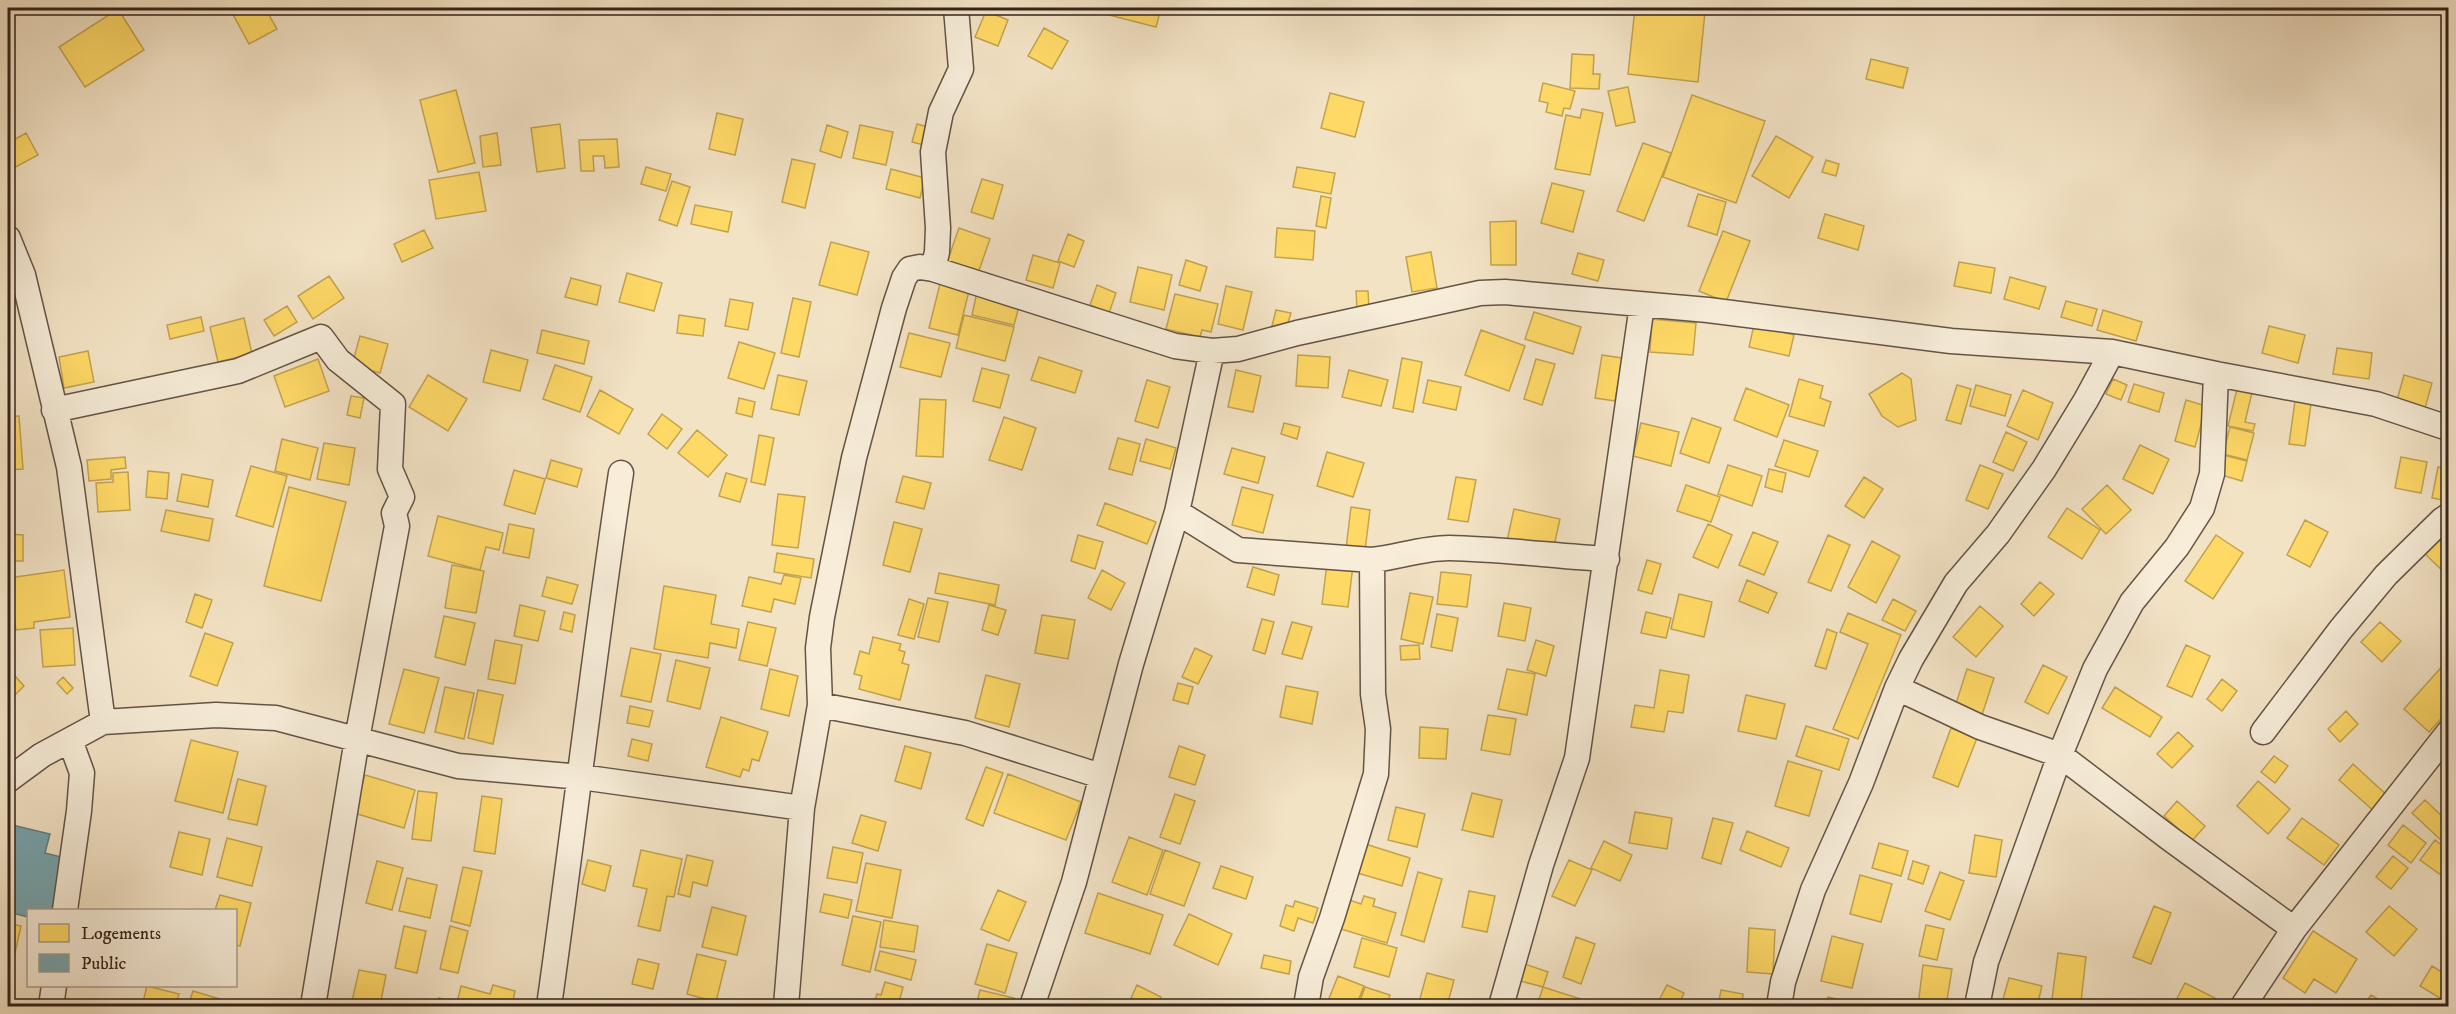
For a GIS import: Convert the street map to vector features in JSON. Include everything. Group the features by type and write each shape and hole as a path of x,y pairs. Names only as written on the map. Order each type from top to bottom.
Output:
{"street":[{"path":"933,269 939,228 933,152 941,112 961,69 956,8"},
{"path":"8,238 23,275 69,467 103,722"},
{"path":"786,1006 802,808 820,705 818,648 822,617 854,458 894,308 904,278 910,269 920,267 933,269 1175,346 1212,351 1238,349 1297,333 1480,293 1505,292 1708,310 1951,341 2112,352 2216,375 2376,404 2448,428"},
{"path":"1501,1006 1541,865 1577,758 1642,305"},
{"path":"54,410 238,371 321,337 338,360 393,404 390,470 402,497 394,513 397,526 357,739 313,1006"},
{"path":"1032,1006 1074,882 1131,664 1177,512 1212,351"},
{"path":"1779,1006 1782,982 1814,890 1861,783 1897,688 1925,633 1956,583 1998,534 2044,469 2112,352"},
{"path":"1977,1006 1986,962 2060,755 2095,669 2132,602 2177,547 2202,508 2212,474 2216,375"},
{"path":"549,1006 581,777 600,609 621,473"},
{"path":"1177,512 1238,550 1372,560 1421,550 1448,548 1607,559"},
{"path":"2263,732 2341,629 2386,576 2448,516"},
{"path":"1306,1006 1311,978 1376,774 1378,729 1373,694 1372,560"},
{"path":"1897,688 1980,727 2060,755 2294,929"},
{"path":"820,705 965,733 1101,777"},
{"path":"8,780 42,755 103,722 216,715 276,718 458,766 581,777 802,808"},
{"path":"2243,1006 2294,929 2448,733"},
{"path":"65,909 82,773 70,740"},
{"path":"51,1006 54,987"}],"building: Logements":[{"path":"265,8 277,29 249,44 230,9"},
{"path":"1072,8 1097,8 1095,15"},
{"path":"1102,8 1161,8 1156,27 1101,13"},
{"path":"1635,8 1705,12 1698,82 1628,74"},
{"path":"118,9 144,50 85,87 59,47"},
{"path":"986,11 1008,20 998,46 975,37"},
{"path":"1044,28 1068,41 1052,69 1028,56"},
{"path":"1572,54 1594,55 1593,74 1600,74 1599,89 1570,88"},
{"path":"1871,59 1908,68 1903,88 1866,79"},
{"path":"1543,83 1575,91 1570,109 1564,108 1562,116 1546,112 1548,103 1539,101"},
{"path":"1628,87 1635,122 1616,126 1608,91"},
{"path":"456,90 475,163 438,172 420,100"},
{"path":"1330,93 1364,102 1355,137 1321,128"},
{"path":"1692,95 1765,121 1736,203 1663,177"},
{"path":"1582,109 1603,113 1590,175 1555,169 1566,115 1580,118"},
{"path":"717,113 743,119 735,155 709,149"},
{"path":"560,124 565,168 537,172 531,128"},
{"path":"917,124 932,128 928,146 912,142"},
{"path":"827,125 848,132 841,158 820,151"},
{"path":"860,125 893,132 886,165 853,158"},
{"path":"26,133 38,155 8,171 8,143"},
{"path":"497,133 501,165 483,167 480,136"},
{"path":"1776,136 1813,157 1789,198 1752,176"},
{"path":"617,139 619,167 605,168 604,156 593,156 594,171 581,171 579,140"},
{"path":"1643,143 1671,153 1644,221 1617,211"},
{"path":"792,159 815,164 805,208 782,202"},
{"path":"1826,160 1839,164 1836,176 1822,172"},
{"path":"646,167 671,174 666,191 641,184"},
{"path":"1297,167 1335,173 1331,194 1293,187"},
{"path":"891,169 925,178 920,198 886,189"},
{"path":"479,172 486,211 436,219 429,180"},
{"path":"982,179 1003,185 993,219 971,212"},
{"path":"672,181 690,187 677,226 659,220"},
{"path":"1552,183 1584,191 1573,232 1541,223"},
{"path":"1698,194 1726,202 1717,235 1688,226"},
{"path":"1321,196 1331,198 1326,228 1316,226"},
{"path":"695,205 732,212 728,232 691,224"},
{"path":"1825,214 1864,226 1858,250 1818,238"},
{"path":"1516,221 1516,265 1491,265 1490,222"},
{"path":"959,228 990,239 976,279 945,268"},
{"path":"1277,228 1315,231 1313,260 1275,257"},
{"path":"424,230 433,248 402,262 394,244"},
{"path":"1723,231 1750,241 1726,302 1699,291"},
{"path":"1068,234 1084,241 1074,267 1058,261"},
{"path":"831,242 869,252 857,295 819,285"},
{"path":"1431,252 1437,288 1412,292 1406,257"},
{"path":"1578,253 1604,260 1598,281 1572,274"},
{"path":"1033,255 1060,263 1053,288 1026,280"},
{"path":"1186,260 1207,267 1200,291 1179,285"},
{"path":"1959,262 1995,268 1991,293 1954,286"},
{"path":"1138,267 1172,275 1164,310 1130,302"},
{"path":"627,273 662,283 654,311 619,302"},
{"path":"329,276 344,298 313,319 298,296"},
{"path":"2010,277 2046,287 2039,309 2004,299"},
{"path":"571,278 601,286 597,305 565,297"},
{"path":"940,284 969,291 958,335 929,328"},
{"path":"1097,285 1116,293 1109,313 1090,305"},
{"path":"1226,286 1252,292 1243,330 1218,324"},
{"path":"1356,291 1368,291 1369,308 1357,309"},
{"path":"977,292 1020,303 1014,325 972,315"},
{"path":"1175,294 1218,304 1211,332 1202,330 1200,337 1166,329"},
{"path":"793,298 811,302 799,357 781,353"},
{"path":"730,299 753,303 748,330 725,326"},
{"path":"2066,301 2097,309 2092,326 2061,317"},
{"path":"287,306 297,322 274,336 264,320"},
{"path":"1276,310 1291,313 1286,329 1272,326"},
{"path":"2103,310 2142,322 2136,341 2097,330"},
{"path":"1534,312 1581,327 1573,354 1525,339"},
{"path":"679,315 705,319 703,336 677,333"},
{"path":"964,315 1014,327 1005,361 956,348"},
{"path":"201,317 204,331 170,339 167,325"},
{"path":"244,318 252,354 218,362 210,327"},
{"path":"1652,319 1696,323 1693,355 1650,352"},
{"path":"1754,325 1794,335 1789,356 1749,347"},
{"path":"2269,326 2305,335 2298,363 2262,353"},
{"path":"542,330 589,341 584,364 537,353"},
{"path":"1481,330 1525,346 1509,391 1465,375"},
{"path":"909,333 950,343 941,377 900,367"},
{"path":"360,336 388,344 380,373 352,365"},
{"path":"739,342 775,353 764,389 728,378"},
{"path":"2337,348 2372,353 2369,379 2333,374"},
{"path":"491,350 528,360 520,391 483,382"},
{"path":"88,351 94,382 64,388 59,357"},
{"path":"1298,355 1330,357 1328,388 1296,386"},
{"path":"1602,355 1622,358 1615,401 1595,398"},
{"path":"1039,357 1082,371 1075,393 1031,380"},
{"path":"1402,358 1422,362 1413,412 1393,408"},
{"path":"318,359 329,391 285,407 274,376"},
{"path":"1536,359 1555,364 1542,405 1524,399"},
{"path":"555,365 592,377 580,412 543,399"},
{"path":"982,368 1009,375 1000,408 973,401"},
{"path":"1236,370 1261,376 1253,412 1228,407"},
{"path":"1349,370 1388,380 1381,406 1342,397"},
{"path":"1902,373 1911,379 1916,420 1898,427 1882,416 1869,394"},
{"path":"428,375 467,399 448,431 409,407"},
{"path":"778,375 807,381 799,415 771,409"},
{"path":"2404,375 2432,383 2425,408 2397,400"},
{"path":"1799,379 1823,386 1820,398 1831,402 1824,426 1789,416"},
{"path":"2113,379 2127,385 2121,400 2106,394"},
{"path":"1147,380 1170,387 1158,428 1135,421"},
{"path":"1428,380 1461,387 1456,410 1423,403"},
{"path":"2134,384 2164,393 2159,412 2128,402"},
{"path":"1957,385 1971,389 1961,424 1946,420"},
{"path":"1976,385 2011,395 2005,416 1970,406"},
{"path":"2238,385 2253,388 2245,422 2255,424 2253,431 2228,426"},
{"path":"1746,388 1789,405 1777,437 1734,420"},
{"path":"600,390 633,409 619,434 587,416"},
{"path":"2023,390 2053,403 2038,440 2007,426"},
{"path":"351,396 364,398 360,418 347,415"},
{"path":"739,398 755,402 752,417 736,413"},
{"path":"920,399 946,400 943,457 916,456"},
{"path":"2186,400 2206,406 2195,447 2175,441"},
{"path":"2295,401 2311,404 2305,446 2289,444"},
{"path":"662,414 682,429 667,449 648,434"},
{"path":"19,416 23,469 8,470 8,417"},
{"path":"1004,417 1036,428 1022,470 989,460"},
{"path":"1692,418 1721,428 1709,463 1680,453"},
{"path":"1284,423 1300,427 1297,439 1281,434"},
{"path":"1641,423 1679,432 1671,466 1633,456"},
{"path":"2230,427 2254,433 2247,460 2223,454"},
{"path":"697,430 727,455 708,477 678,453"},
{"path":"2006,432 2027,442 2013,471 1993,462"},
{"path":"759,435 774,438 765,485 751,482"},
{"path":"1118,438 1140,444 1132,475 1109,469"},
{"path":"282,439 318,448 310,480 275,471"},
{"path":"1146,439 1176,448 1170,469 1140,461"},
{"path":"1784,440 1818,451 1809,477 1775,466"},
{"path":"324,443 355,448 349,485 317,479"},
{"path":"2140,445 2169,459 2153,494 2123,479"},
{"path":"1232,448 1265,457 1258,483 1224,474"},
{"path":"1327,452 1364,463 1353,497 1317,486"},
{"path":"2223,455 2247,461 2242,481 2218,474"},
{"path":"125,457 126,468 111,470 111,479 89,481 87,460"},
{"path":"2401,457 2427,462 2421,493 2395,488"},
{"path":"551,460 582,469 577,487 546,478"},
{"path":"1728,465 1762,476 1752,506 1718,494"},
{"path":"1980,465 2003,474 1988,509 1966,500"},
{"path":"251,466 287,476 273,527 236,516"},
{"path":"2438,467 2448,469 2448,501 2432,498"},
{"path":"1769,469 1786,473 1782,492 1765,487"},
{"path":"514,470 545,479 535,514 504,505"},
{"path":"148,471 169,473 167,499 146,497"},
{"path":"128,472 130,510 98,512 96,483 113,482 113,473"},
{"path":"726,473 747,479 740,502 719,496"},
{"path":"182,474 213,480 208,507 177,501"},
{"path":"903,476 931,483 924,509 896,502"},
{"path":"1456,477 1476,480 1468,522 1448,519"},
{"path":"1864,477 1883,489 1864,518 1845,506"},
{"path":"1686,485 1720,497 1711,522 1677,511"},
{"path":"2107,485 2131,510 2106,534 2082,509"},
{"path":"289,487 346,502 321,601 264,586"},
{"path":"1242,487 1273,495 1263,533 1232,525"},
{"path":"778,494 805,497 798,548 772,545"},
{"path":"1105,503 1156,522 1147,544 1097,525"},
{"path":"1351,507 1370,510 1365,551 1346,549"},
{"path":"2067,508 2100,530 2082,559 2048,537"},
{"path":"1514,509 1560,519 1553,550 1507,541"},
{"path":"166,510 213,519 209,541 161,531"},
{"path":"438,516 503,533 499,550 486,547 480,570 428,556"},
{"path":"2305,520 2328,532 2310,567 2287,555"},
{"path":"894,522 922,529 910,572 883,565"},
{"path":"509,524 534,529 529,558 503,553"},
{"path":"1708,524 1732,535 1718,568 1693,557"},
{"path":"2448,524 2448,576 2423,552"},
{"path":"1753,532 1778,542 1764,575 1739,565"},
{"path":"8,534 23,535 23,561 8,561"},
{"path":"1078,535 1103,542 1095,569 1071,561"},
{"path":"1828,535 1850,545 1831,591 1808,582"},
{"path":"2216,535 2243,553 2213,599 2185,581"},
{"path":"1872,541 1900,556 1876,603 1848,587"},
{"path":"777,553 814,559 811,578 774,572"},
{"path":"1647,560 1661,564 1652,594 1638,590"},
{"path":"1327,563 1353,565 1348,607 1322,604"},
{"path":"452,565 484,571 476,613 445,608"},
{"path":"1253,567 1279,575 1274,595 1247,587"},
{"path":"64,570 70,617 34,622 34,628 16,630 9,578"},
{"path":"1102,570 1125,583 1111,610 1088,598"},
{"path":"1441,572 1471,575 1467,607 1437,604"},
{"path":"939,573 999,585 995,605 935,593"},
{"path":"784,575 801,578 795,604 774,599 771,612 742,606 749,577 781,584"},
{"path":"547,577 578,585 572,604 542,596"},
{"path":"1747,580 1777,593 1768,613 1739,601"},
{"path":"2040,582 2054,594 2034,616 2021,604"},
{"path":"664,586 716,595 711,624 739,629 736,648 710,643 708,658 654,649"},
{"path":"1410,593 1433,597 1423,644 1401,639"},
{"path":"195,594 212,600 202,628 186,622"},
{"path":"1679,594 1712,602 1704,637 1671,629"},
{"path":"928,598 948,602 939,642 918,637"},
{"path":"909,599 924,604 914,639 898,635"},
{"path":"1893,599 1916,611 1905,631 1882,620"},
{"path":"1504,603 1531,608 1525,641 1498,636"},
{"path":"520,605 545,611 538,641 514,636"},
{"path":"989,605 1006,610 998,635 982,630"},
{"path":"1980,606 2003,626 1976,657 1953,637"},
{"path":"564,612 575,615 572,632 560,629"},
{"path":"1646,612 1671,618 1666,638 1641,633"},
{"path":"1848,613 1901,635 1858,739 1833,729 1868,644 1840,632"},
{"path":"1437,614 1458,618 1452,651 1431,647"},
{"path":"1042,615 1075,620 1068,659 1035,653"},
{"path":"444,616 475,623 465,665 435,657"},
{"path":"1262,619 1274,622 1265,654 1253,650"},
{"path":"748,622 776,628 767,666 739,660"},
{"path":"1292,622 1312,627 1302,659 1282,654"},
{"path":"2380,622 2401,641 2382,662 2361,642"},
{"path":"73,628 75,665 43,667 40,630"},
{"path":"1827,629 1837,633 1826,669 1815,666"},
{"path":"205,633 233,643 217,686 190,676"},
{"path":"873,637 901,644 899,650 905,652 902,663 909,665 900,700 859,689 862,676 854,674 860,651 869,654"},
{"path":"495,640 522,645 515,684 488,679"},
{"path":"1536,640 1554,646 1546,676 1527,670"},
{"path":"1419,645 1420,659 1401,660 1400,646"},
{"path":"2186,645 2210,656 2192,697 2167,686"},
{"path":"631,648 661,654 651,702 621,696"},
{"path":"1195,648 1212,656 1198,684 1182,677"},
{"path":"676,660 710,668 700,709 667,701"},
{"path":"2447,661 2448,711 2429,732 2404,709"},
{"path":"2043,665 2067,677 2048,714 2025,702"},
{"path":"8,668 24,686 8,702"},
{"path":"404,669 439,678 424,733 389,724"},
{"path":"770,669 798,676 789,716 761,709"},
{"path":"1507,669 1535,674 1527,715 1498,709"},
{"path":"1967,669 1994,678 1981,718 1954,710"},
{"path":"1660,670 1689,675 1683,713 1668,711 1664,732 1631,727 1635,705 1654,708"},
{"path":"986,675 1020,684 1009,727 975,718"},
{"path":"63,677 73,688 67,694 57,683"},
{"path":"2222,679 2237,691 2222,711 2207,699"},
{"path":"1178,683 1193,687 1188,704 1173,700"},
{"path":"1286,686 1318,692 1312,724 1280,717"},
{"path":"445,687 474,693 464,739 435,732"},
{"path":"2115,687 2162,717 2150,737 2102,708"},
{"path":"478,690 503,695 493,744 468,738"},
{"path":"1746,695 1785,704 1776,739 1738,731"},
{"path":"630,706 653,711 649,727 627,723"},
{"path":"2346,711 2358,724 2340,742 2328,729"},
{"path":"1488,715 1516,719 1510,755 1481,750"},
{"path":"721,717 768,732 759,761 752,759 749,771 743,769 740,777 706,767"},
{"path":"1806,726 1849,739 1839,770 1796,756"},
{"path":"1420,727 1448,729 1446,759 1419,758"},
{"path":"1951,728 1977,738 1958,787 1933,777"},
{"path":"2178,732 2193,746 2172,768 2157,754"},
{"path":"632,739 652,744 648,761 628,756"},
{"path":"191,740 238,752 223,813 175,801"},
{"path":"905,746 931,753 921,789 895,781"},
{"path":"1179,746 1205,755 1195,785 1169,777"},
{"path":"2274,756 2288,766 2275,783 2261,772"},
{"path":"1788,761 1822,771 1809,816 1775,806"},
{"path":"2353,764 2390,798 2376,813 2339,780"},
{"path":"986,767 1003,773 983,826 966,819"},
{"path":"1008,774 1081,802 1066,840 994,813"},
{"path":"365,775 415,790 404,828 354,813"},
{"path":"238,779 266,786 257,825 228,819"},
{"path":"2258,781 2290,809 2268,834 2237,806"},
{"path":"418,791 437,793 431,841 412,839"},
{"path":"1472,793 1502,800 1493,837 1462,830"},
{"path":"1175,794 1195,801 1180,844 1160,837"},
{"path":"482,796 502,799 495,854 474,851"},
{"path":"2425,800 2448,822 2448,838 2444,843 2412,813"},
{"path":"2177,801 2205,826 2192,841 2164,816"},
{"path":"1396,807 1425,814 1417,847 1388,840"},
{"path":"1635,812 1672,818 1667,849 1629,843"},
{"path":"861,815 886,822 878,851 852,843"},
{"path":"1713,818 1733,823 1721,864 1702,858"},
{"path":"2302,818 2339,845 2324,865 2287,838"},
{"path":"2403,825 2426,843 2411,863 2388,845"},
{"path":"1747,831 1789,848 1781,867 1740,850"},
{"path":"179,832 210,839 202,875 170,867"},
{"path":"1975,835 2002,840 1996,877 1969,873"},
{"path":"1129,837 1163,850 1147,895 1112,882"},
{"path":"227,838 262,847 252,886 217,877"},
{"path":"2435,840 2448,850 2448,880 2420,860"},
{"path":"1604,841 1632,855 1620,881 1591,868"},
{"path":"1362,843 1410,858 1402,886 1354,872"},
{"path":"1879,843 1908,851 1901,876 1872,868"},
{"path":"833,847 863,853 857,883 827,878"},
{"path":"641,850 682,859 674,897 667,896 660,931 638,926 647,889 633,886"},
{"path":"1165,850 1200,863 1184,906 1150,894"},
{"path":"687,855 713,861 707,886 693,882 690,897 678,894"},
{"path":"2393,856 2408,868 2391,889 2376,877"},
{"path":"588,860 611,866 605,891 582,884"},
{"path":"1569,860 1592,870 1575,906 1552,896"},
{"path":"377,861 403,868 392,910 366,903"},
{"path":"1913,861 1929,866 1923,884 1908,879"},
{"path":"866,863 901,870 892,918 856,911"},
{"path":"1221,866 1253,877 1246,899 1213,888"},
{"path":"463,867 482,871 470,926 451,921"},
{"path":"1418,872 1442,879 1424,942 1401,935"},
{"path":"1940,872 1964,881 1950,920 1925,911"},
{"path":"1860,875 1892,884 1881,922 1850,914"},
{"path":"407,878 437,885 430,918 399,911"},
{"path":"998,890 1026,902 1009,941 981,929"},
{"path":"1469,891 1495,896 1487,932 1462,927"},
{"path":"1098,893 1163,915 1150,954 1085,933"},
{"path":"824,894 852,900 848,918 820,912"},
{"path":"220,895 251,903 240,946 237,945 237,909 215,909"},
{"path":"1364,896 1375,899 1373,906 1396,913 1387,943 1341,929 1349,900 1361,904"},
{"path":"1295,901 1318,908 1313,923 1298,918 1294,931 1280,926 1286,905 1293,907"},
{"path":"2154,906 2171,913 2151,964 2133,957"},
{"path":"2389,906 2417,929 2394,956 2366,932"},
{"path":"712,907 746,916 737,955 702,947"},
{"path":"1189,914 1232,934 1218,965 1174,945"},
{"path":"853,916 881,922 870,972 842,965"},
{"path":"884,920 918,926 914,952 880,947"},
{"path":"8,923 21,926 8,984"},
{"path":"1926,925 1944,929 1937,960 1919,956"},
{"path":"404,926 426,931 417,973 395,968"},
{"path":"450,926 468,931 458,973 440,969"},
{"path":"1749,928 1775,930 1773,974 1747,972"},
{"path":"2313,931 2357,959 2336,993 2314,979 2305,993 2283,978"},
{"path":"1832,936 1863,944 1852,988 1821,981"},
{"path":"1576,937 1595,944 1581,984 1563,977"},
{"path":"1362,938 1397,948 1389,977 1354,967"},
{"path":"987,944 1017,953 1005,993 975,984"},
{"path":"880,951 916,960 911,980 875,970"},
{"path":"2058,953 2086,957 2081,1002 2052,999"},
{"path":"697,954 726,961 716,1002 687,994"},
{"path":"1264,955 1291,961 1289,974 1261,968"},
{"path":"638,959 659,964 653,989 632,984"},
{"path":"1522,963 1548,972 1543,987 1517,980"},
{"path":"1923,965 1952,969 1946,1006 1918,1006"},
{"path":"2432,966 2448,976 2448,1003 2420,986"},
{"path":"359,970 386,975 380,1006 351,1006"},
{"path":"1427,973 1454,980 1447,1006 1418,1006"},
{"path":"1338,976 1364,986 1356,1006 1343,1006 1328,1001"},
{"path":"2009,978 2042,986 2037,1006 2003,999"},
{"path":"885,982 903,987 898,1006 873,1006 877,994 881,995"},
{"path":"2185,983 2215,998 2211,1006 2173,1006"},
{"path":"493,985 515,991 512,1006 437,1006 439,998 457,1003 461,986 490,994"},
{"path":"1137,985 1161,997 1156,1006 1148,1006 1131,998"},
{"path":"1667,985 1684,993 1678,1006 1656,1006"},
{"path":"147,987 179,994 175,1006 142,1006"},
{"path":"1365,987 1390,995 1387,1006 1358,1006"},
{"path":"1543,987 1593,1003 1591,1006 1537,1006"},
{"path":"980,990 1014,998 1011,1006 976,1006"},
{"path":"1721,990 1743,994 1742,1006 1718,1006"},
{"path":"193,991 233,1003 232,1006 188,1006"},
{"path":"2371,995 2389,1006 2363,1006"},
{"path":"1828,997 1863,1006 1825,1006"}],"building: Public":[{"path":"8,824 50,834 45,853 69,859 57,909 27,909 27,917 8,912"}]}
